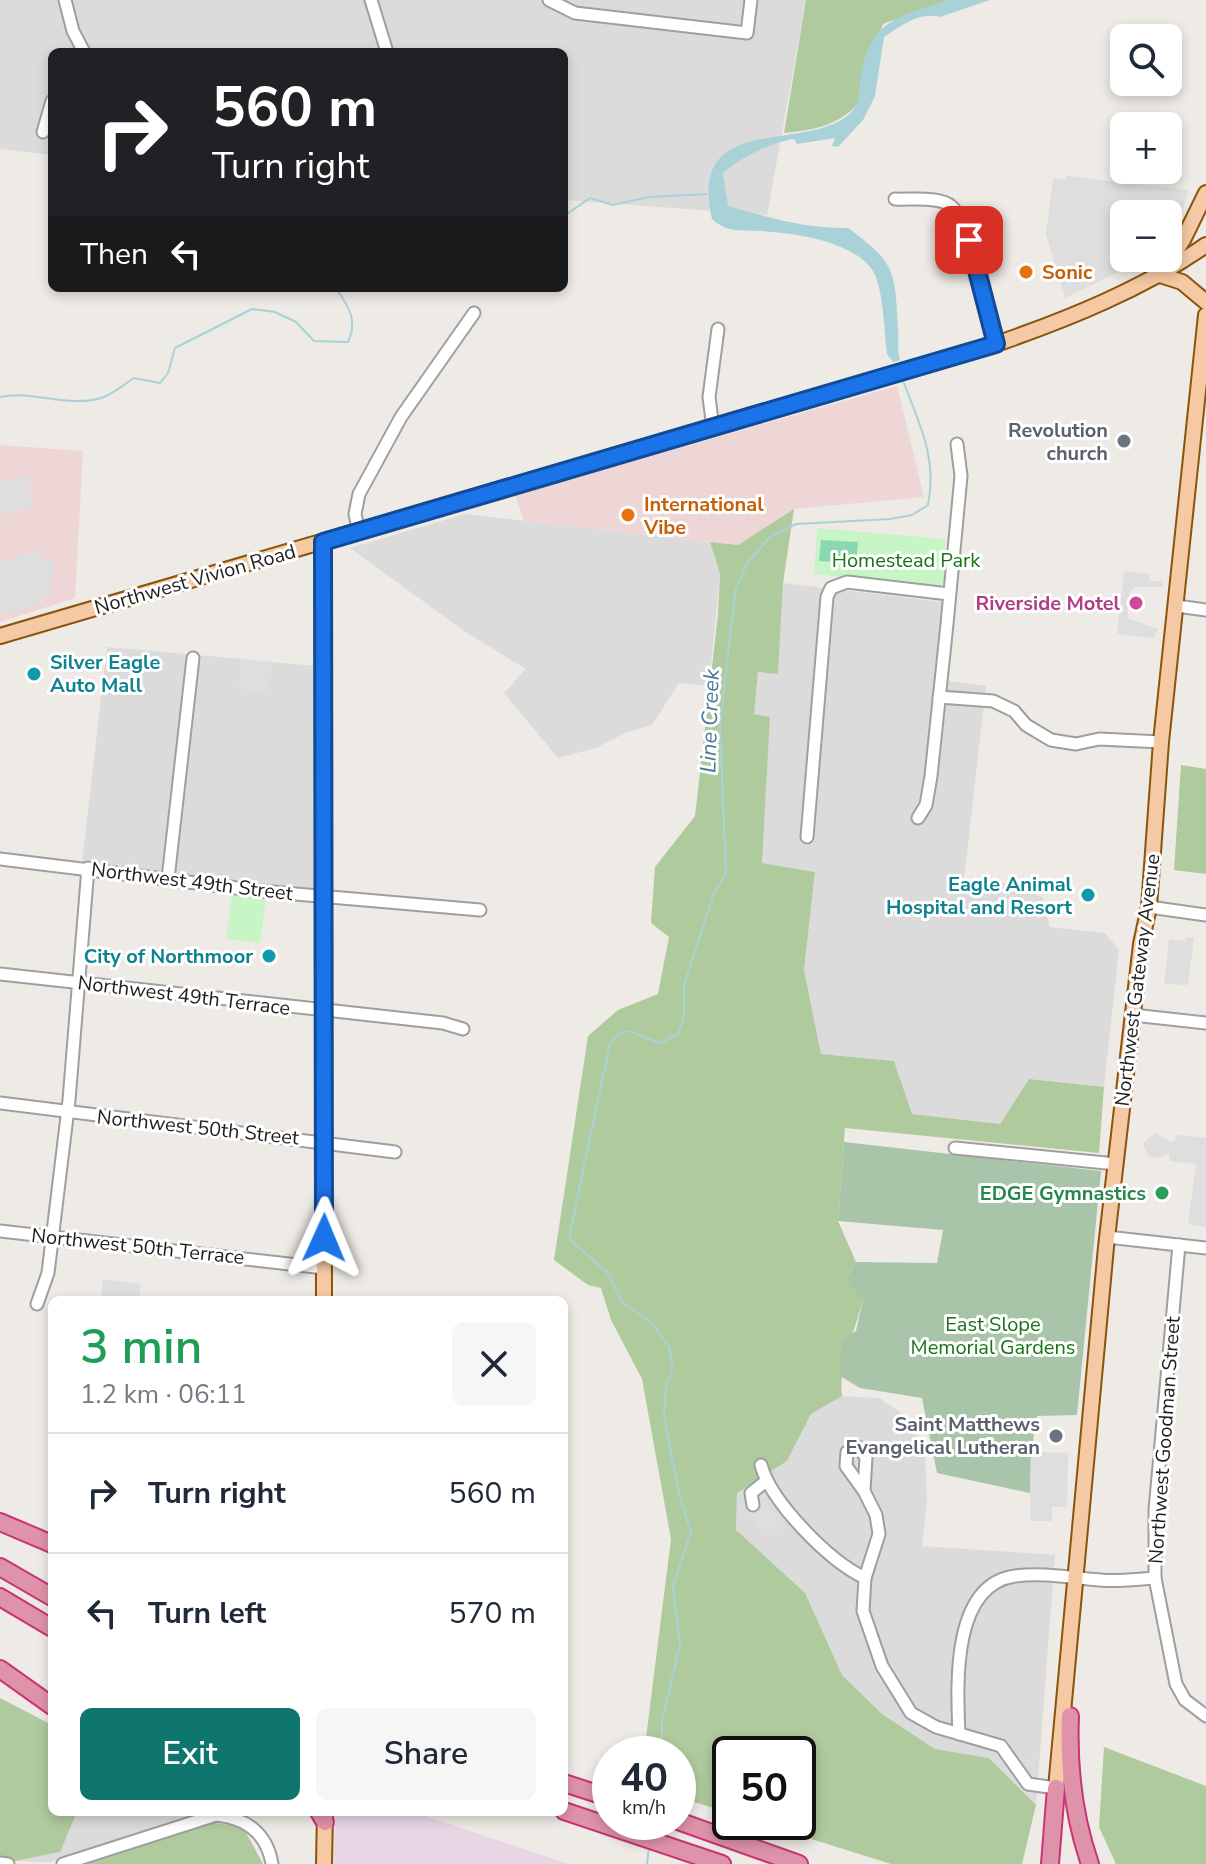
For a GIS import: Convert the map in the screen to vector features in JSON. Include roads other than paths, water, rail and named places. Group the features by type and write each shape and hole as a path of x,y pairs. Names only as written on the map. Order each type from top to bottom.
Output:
{"highway":[{"path":"0,1522 48,1542"},
{"path":"0,1567 48,1595"},
{"path":"0,1597 48,1626"},
{"path":"0,1669 48,1703"},
{"path":"1070,1716 1076,1806 1090,1864"},
{"path":"568,1784 592,1792"},
{"path":"1050,1864 1056,1788"},
{"path":"568,1812 722,1864"},
{"path":"696,1827 799,1864"}],"main road":[{"path":"1206,193 1183,240 1160,275 1182,282 1206,302"},
{"name":"Northwest Vivion Road","path":"0,636 996,344 1063,319 1160,275 1206,245"},
{"name":"Northwest Gateway Avenue","path":"1056,1788 1065,1664 1070,1646 1107,1237 1149,907 1161,742 1206,315"},
{"path":"323,542 326,895 324,1296"},
{"name":"Northwest Gateway Avenue","path":"1070,1646 1073,1665 1070,1716"},
{"path":"323,1816 324,1864"}],"street":[{"path":"65,0 73,31 82,48"},
{"path":"371,0 386,48"},
{"path":"549,0 575,13 747,33 751,0"},
{"path":"43,132 48,115"},
{"path":"895,199 944,202 960,216 996,344"},
{"path":"359,532 355,514 361,491 401,417 474,313"},
{"path":"713,428 709,397 718,329"},
{"path":"918,818 926,805 939,697 961,476 957,444"},
{"path":"807,837 827,597 831,588 847,582 949,594"},
{"path":"1177,606 1206,610"},
{"path":"168,879 193,658"},
{"path":"939,697 993,701 1014,711 1026,725 1051,740 1076,744 1099,739 1161,742"},
{"name":"Northwest 49th Street","path":"0,859 261,891 480,910"},
{"path":"37,1304 46,1283 67,1111 88,868"},
{"path":"1149,907 1206,915"},
{"name":"Northwest 49th Terrace","path":"0,974 443,1023 463,1029"},
{"path":"1133,1015 1206,1023"},
{"name":"Northwest 50th Street","path":"0,1103 326,1141 395,1152"},
{"path":"955,1148 1116,1164"},
{"name":"Northwest 50th Terrace","path":"0,1231 324,1268"},
{"path":"1107,1237 1202,1248"},
{"name":"Northwest Goodman Street","path":"1179,1245 1155,1510 1155,1578 1176,1684 1185,1700 1206,1716"},
{"path":"761,1465 766,1481 829,1556 865,1578"},
{"path":"753,1505 751,1493 766,1481"},
{"path":"864,1491 876,1515 879,1534 865,1578 863,1611 868,1632 901,1702 923,1722 1001,1746 1028,1784 1056,1788"},
{"path":"959,1734 958,1676 969,1612 989,1586 1016,1576 1118,1581 1155,1578"},
{"path":"63,1864 213,1816"},
{"path":"223,1816 236,1818 253,1827 266,1842 272,1864"},
{"path":"0,1863 8,1864"}],"water":[{"path":"948,0 990,0 940,17 918,18 884,37 875,96 863,120 838,147 832,146 835,138 797,144 794,139 776,143 723,173 728,206 802,224 848,228 876,250 890,270 896,294 900,360 893,362 887,354 877,280 859,256 808,237 723,227 712,219 709,185 716,163 732,149 754,141 828,126 848,115 857,104 864,62 877,34 899,17"}],"waterway":[{"path":"568,213 590,198 613,205 649,197 707,194"},
{"path":"0,397 12,395 89,401 109,394 134,378 160,383 168,373 175,348 252,309 275,312 296,322 314,341 348,342 351,314 339,292"},
{"name":"Line Creek","path":"662,1736 662,1721 680,1644 673,1587 691,1532 679,1494 664,1416 666,1388 673,1367 669,1347 651,1322 622,1302 607,1272 570,1240 571,1228 610,1043 616,1036 628,1031 661,1043 678,1034 684,1018 684,986 713,895 726,874 720,727 735,592 746,565 769,538 796,524 890,519 912,515 928,505 930,471 925,440 902,378"},
{"name":"Line Creek","path":"647,1864 649,1845"}],"place":[{"name":"Sonic","path":"1026,272"},
{"name":"Revolution church","path":"1124,441"},
{"name":"International Vibe","path":"628,515"},
{"name":"Riverside Motel","path":"1136,603"},
{"name":"Silver Eagle Auto Mall","path":"34,674"},
{"name":"Eagle Animal Hospital and Resort","path":"1088,895"},
{"name":"City of Northmoor","path":"269,956"},
{"name":"EDGE Gymnastics","path":"1162,1193"},
{"name":"Saint Matthews Evangelical Lutheran","path":"1056,1436"}],"park label":[{"name":"Homestead Park","path":"906,560"},
{"name":"East Slope Memorial Gardens","path":"993,1336"}]}
